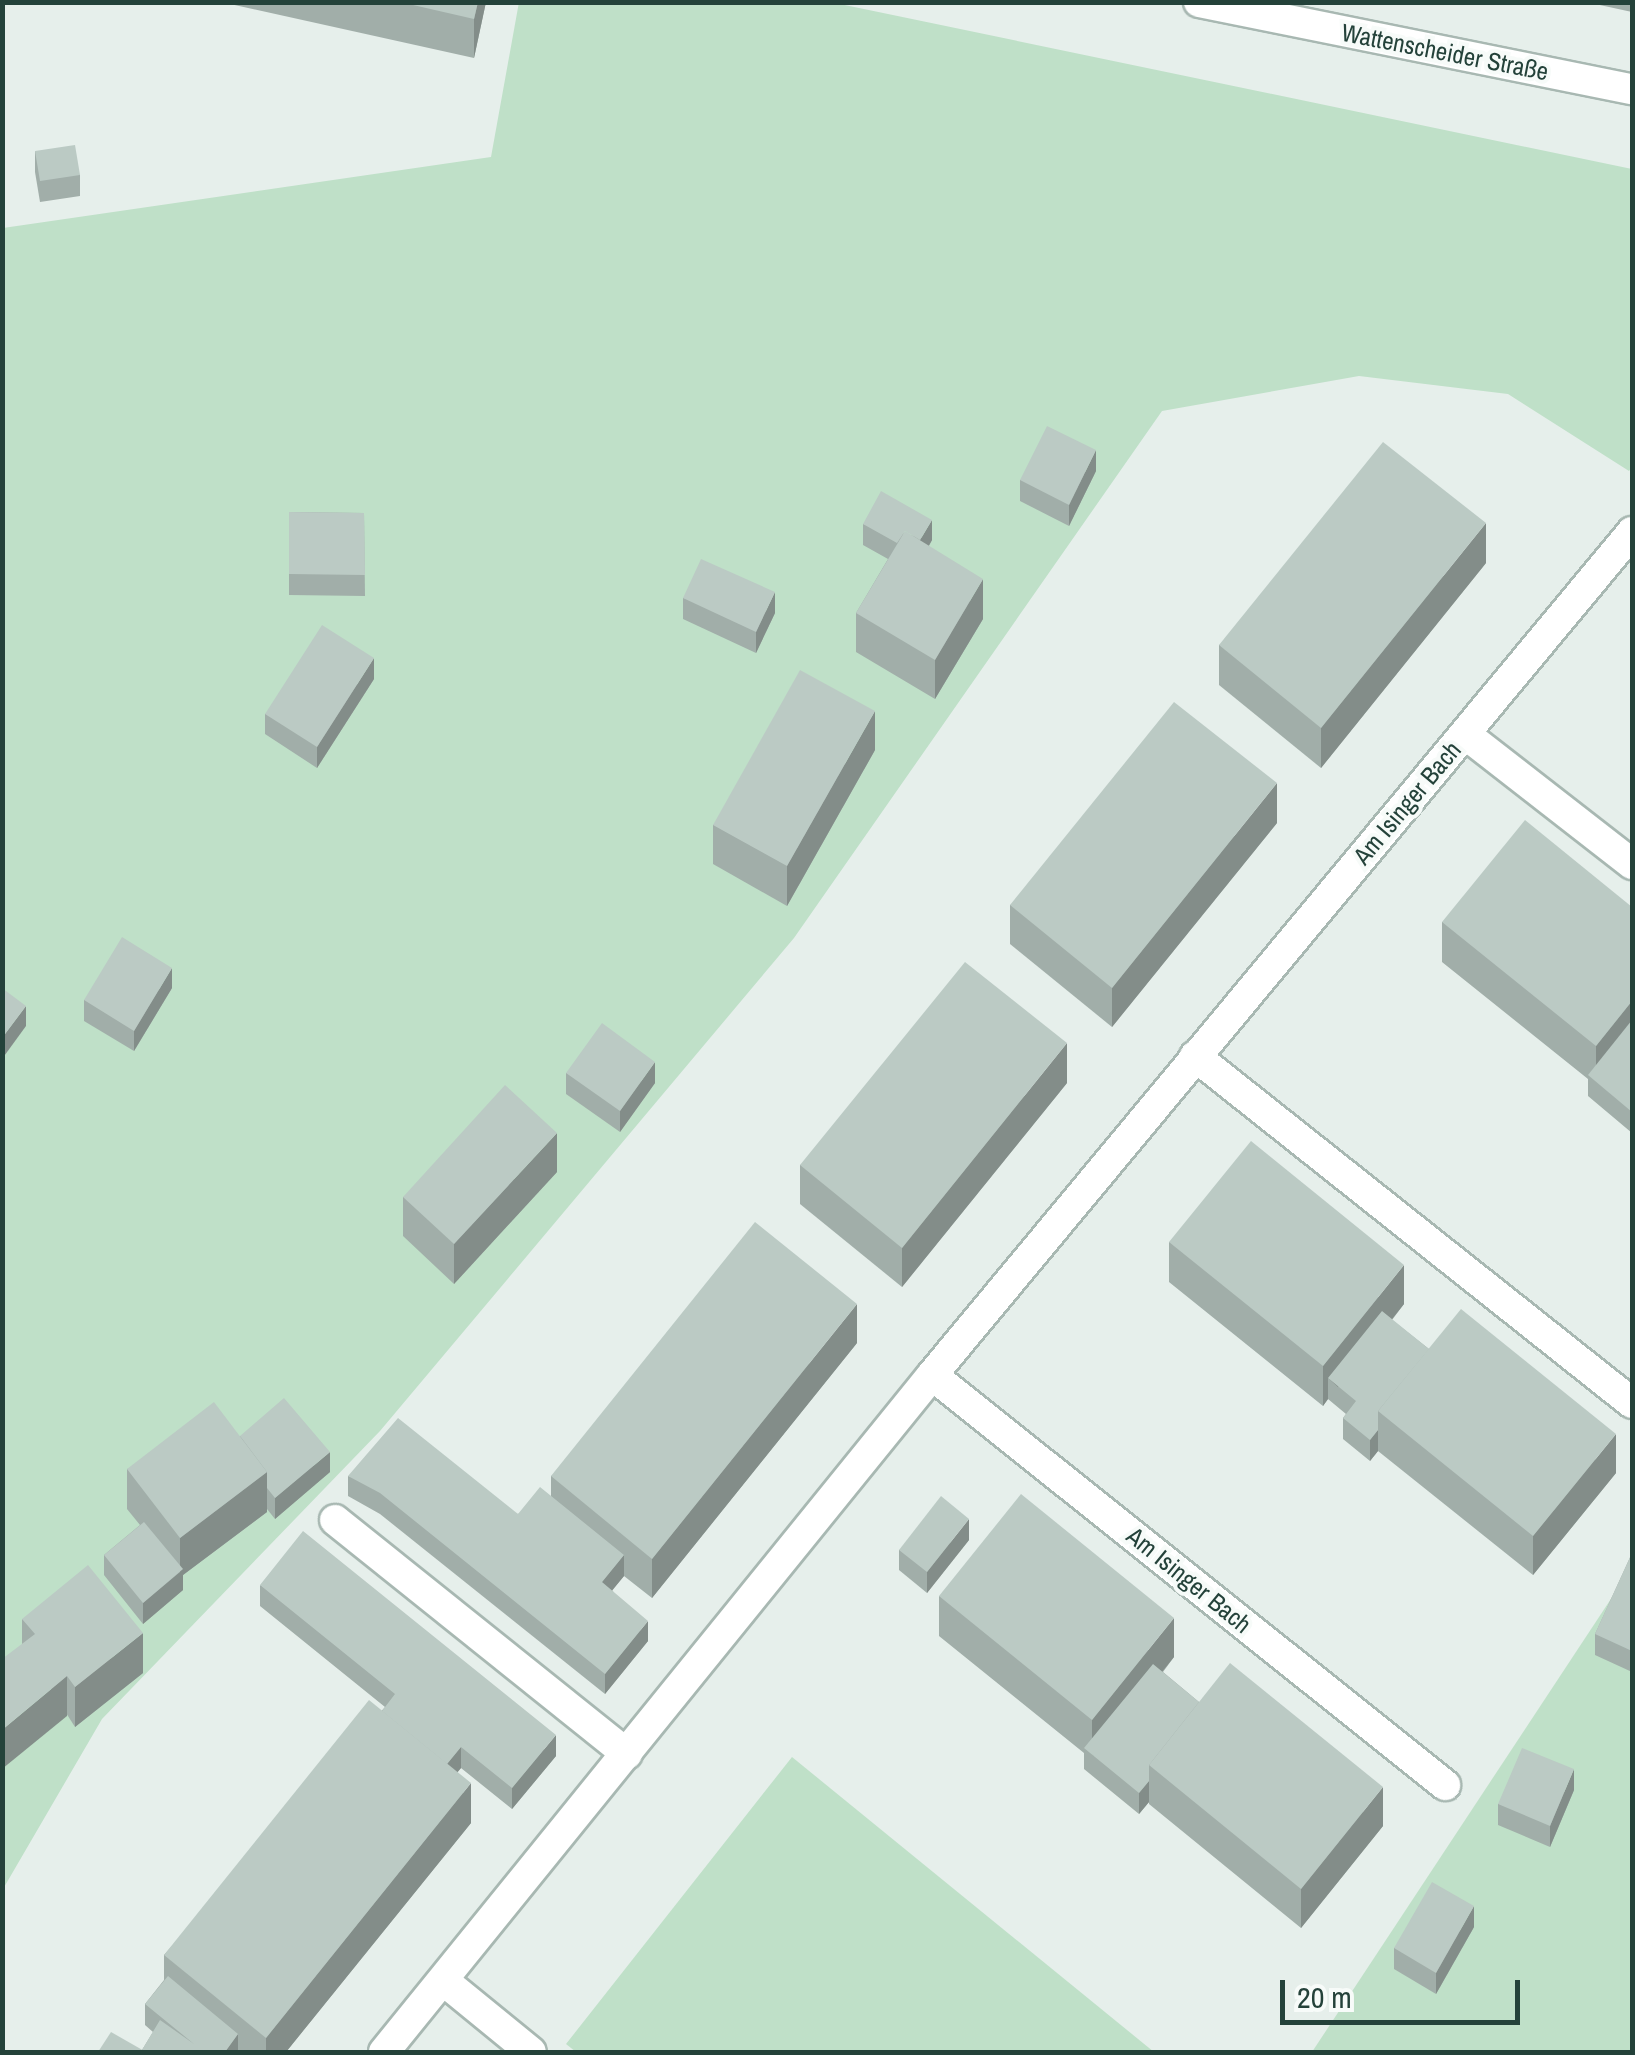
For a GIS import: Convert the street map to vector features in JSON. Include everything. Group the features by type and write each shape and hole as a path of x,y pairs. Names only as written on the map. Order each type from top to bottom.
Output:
{"street":[{"name":"Wattenscheider Straße","path":"1199,2 1632,89"},
{"name":"Am Isinger Bach","path":"384,2052 932,1375 1632,532"},
{"name":"Am Isinger Bach","path":"1465,734 1632,864"},
{"path":"1195,1056 1632,1403"},
{"name":"Am Isinger Bach","path":"932,1375 1445,1785"},
{"path":"335,1520 627,1754"},
{"path":"444,1982 532,2052"}],"green space":[{"path":"519,2 835,3 1632,169 1632,467 1629,471 1508,394 1359,376 1162,411 794,938 380,1431 102,1719 3,1889 3,228 491,157"},
{"path":"1632,1567 1632,2052 1312,2052"},
{"path":"792,1757 1154,2052 576,2052 566,2044"}],"building":[{"path":"400,2 478,2 474,19"},
{"path":"75,145 80,175 40,181 35,151"},
{"path":"1047,426 1096,450 1069,505 1020,480"},
{"path":"1383,442 1486,523 1321,728 1219,645"},
{"path":"881,491 932,520 920,540 905,531 897,543 863,524"},
{"path":"289,512 364,513 365,575 289,574"},
{"path":"905,531 983,579 935,660 856,613"},
{"path":"701,559 775,592 756,632 683,598"},
{"path":"322,625 374,658 317,747 265,714"},
{"path":"800,670 875,711 787,866 713,825"},
{"path":"1174,702 1277,783 1112,988 1010,905"},
{"path":"1525,820 1632,907 1632,1001 1596,1046 1442,922"},
{"path":"122,937 172,968 134,1031 84,1000"},
{"path":"965,962 1067,1043 902,1248 800,1165"},
{"path":"2,988 26,1006 2,1038"},
{"path":"1632,1020 1632,1112 1588,1075"},
{"path":"602,1023 655,1062 620,1111 566,1073"},
{"path":"505,1085 557,1133 454,1244 403,1197"},
{"path":"1251,1141 1404,1265 1323,1366 1169,1242"},
{"path":"755,1222 857,1304 652,1559 551,1476"},
{"path":"1461,1309 1616,1434 1533,1536 1378,1411"},
{"path":"1382,1311 1429,1349 1378,1411 1378,1430 1370,1440 1343,1418 1356,1401 1328,1378"},
{"path":"284,1398 330,1452 275,1498 267,1488 267,1472 240,1436"},
{"path":"214,1402 267,1472 180,1538 127,1469"},
{"path":"398,1418 518,1514 540,1487 624,1555 602,1582 648,1621 605,1674 380,1493 348,1476"},
{"path":"1021,1494 1174,1618 1092,1720 939,1596"},
{"path":"941,1496 969,1519 927,1572 899,1550"},
{"path":"144,1522 183,1569 143,1603 104,1555"},
{"path":"303,1531 556,1735 512,1788 461,1747 447,1764 382,1711 395,1694 260,1585"},
{"path":"1632,1553 1632,1651 1595,1634"},
{"path":"88,1565 143,1633 75,1687 67,1676 2,1730 2,1659 35,1634 22,1619"},
{"path":"1230,1663 1383,1787 1301,1889 1149,1765"},
{"path":"1153,1664 1199,1702 1149,1765 1149,1781 1139,1793 1084,1748"},
{"path":"369,1700 471,1783 266,2038 164,1955"},
{"path":"1522,1748 1574,1769 1550,1826 1498,1804"},
{"path":"1432,1882 1474,1906 1436,1973 1394,1948"},
{"path":"168,1976 238,2034 225,2052 142,2050 160,2020 194,2044 145,2004"},
{"path":"111,2032 146,2052 98,2052"}]}
